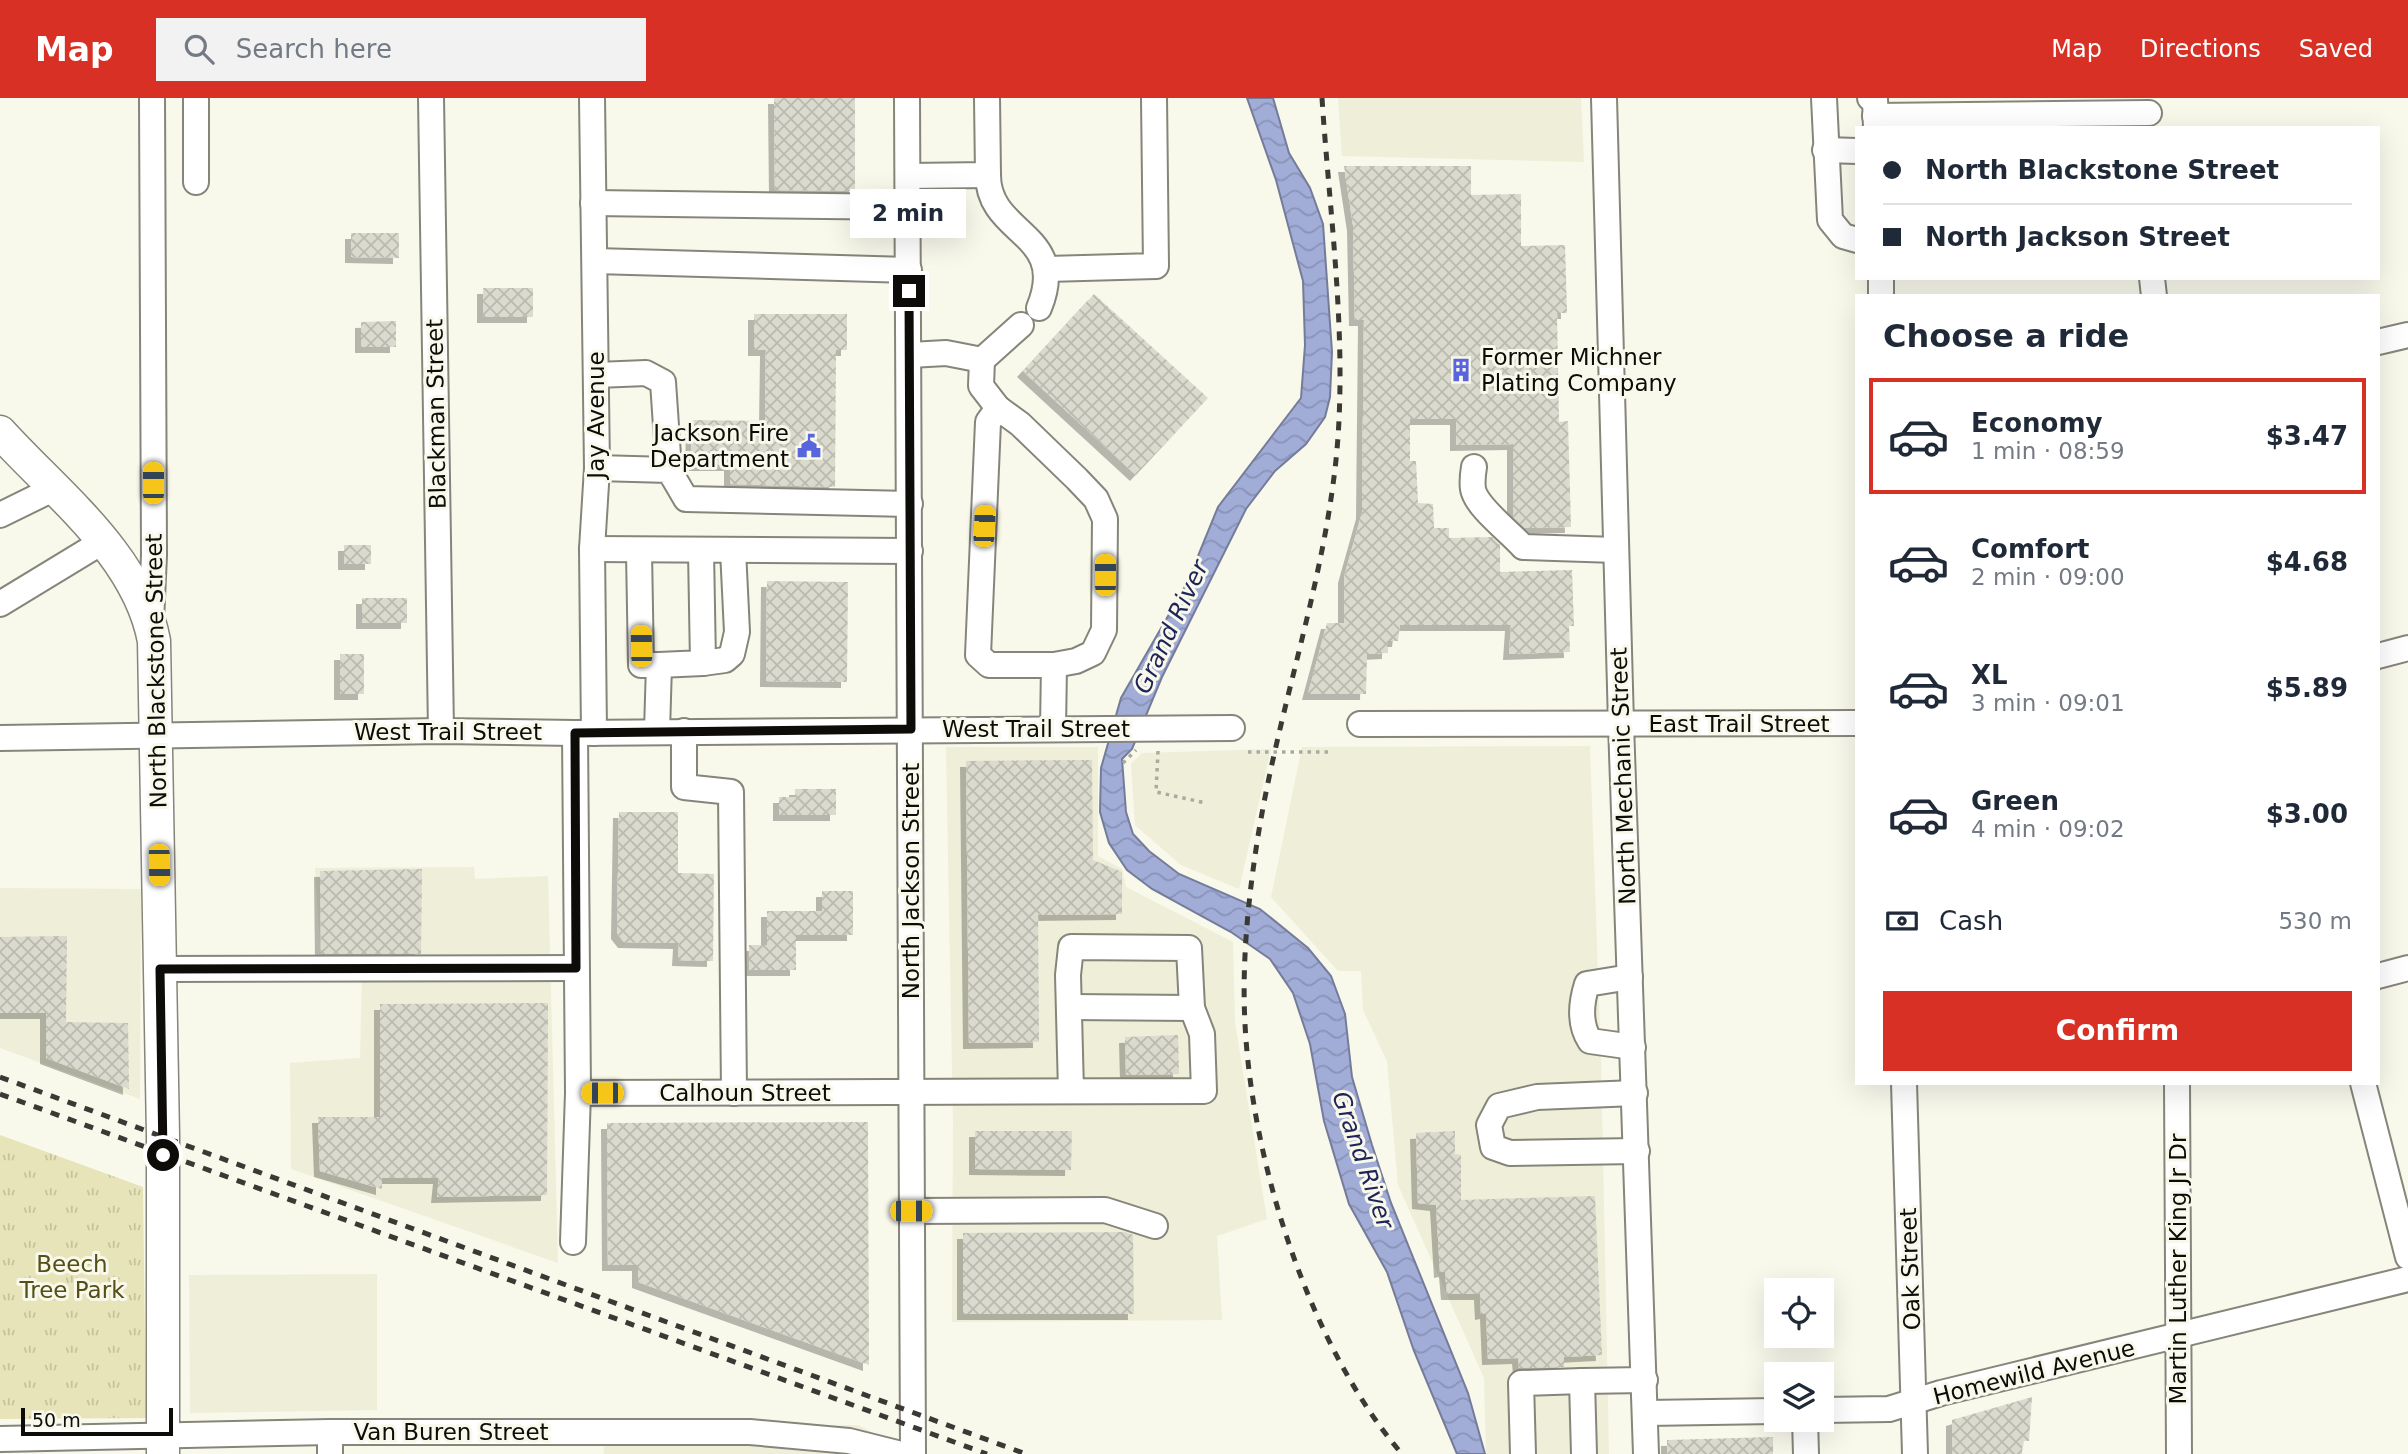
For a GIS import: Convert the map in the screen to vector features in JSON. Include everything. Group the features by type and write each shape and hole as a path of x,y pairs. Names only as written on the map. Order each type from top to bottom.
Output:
{"main road":[{"path":"1,435 102,542 130,579 151,625"},
{"name":"North Blackstone Street","path":"151,625 155,657 157,735 163,1445"}],"street":[{"name":"North Blackstone Street","path":"151,625 152,98"},
{"path":"195,182 196,98"},
{"name":"Blackman Street","path":"431,98 441,731"},
{"name":"Jay Avenue","path":"573,1242 578,1093 576,968 597,468 592,98"},
{"name":"North Jackson Street","path":"906,98 910,355 913,1454"},
{"path":"987,98 988,192 992,203 1040,251 1047,269 1047,288 1030,316 982,360 981,386 998,408 1020,424 1096,499 1105,519 1104,630 1093,653 1076,661 1054,665 989,665 978,655 988,422 998,408"},
{"path":"1047,269 1156,266 1154,98"},
{"name":"North Mechanic Street","path":"1604,98 1621,724 1646,1454"},
{"path":"1824,98 1830,220 1843,236 1855,239"},
{"path":"1874,110 2149,113"},
{"path":"1825,150 1855,151"},
{"path":"908,176 988,176"},
{"path":"593,203 909,207"},
{"path":"595,261 909,270"},
{"path":"2380,342 2408,335"},
{"path":"910,355 946,353 982,360"},
{"path":"597,375 646,373 663,382 669,470 687,499 910,504"},
{"path":"1474,467 1473,491 1488,514 1503,524 1523,547 1616,550"},
{"path":"597,468 669,470"},
{"path":"0,515 53,489"},
{"path":"0,604 102,542"},
{"path":"592,549 639,552 910,551"},
{"path":"639,552 642,665 659,665 725,660 732,654 737,632 733,550"},
{"path":"701,551 703,663"},
{"path":"2380,655 2408,648"},
{"path":"657,731 659,665"},
{"path":"1054,665 1054,729"},
{"name":"East Trail Street","path":"1621,724 1855,723"},
{"path":"1360,724 1621,724"},
{"name":"West Trail Street","path":"0,738 441,731 585,733 1101,728 1150,735 1232,728"},
{"path":"684,731 684,787 731,792 734,1093"},
{"path":"1069,1007 1192,1008 1189,948 1071,947 1069,1007 1071,1091"},
{"path":"160,969 576,968"},
{"path":"2380,975 2408,968"},
{"path":"1630,977 1587,984 1582,1014 1585,1032 1590,1041 1633,1047"},
{"name":"Calhoun Street","path":"578,1093 1204,1091 1202,1034 1192,1008"},
{"name":"Oak Street","path":"1904,1085 1915,1454"},
{"name":"Martin Luther King Jr Dr","path":"2178,1085 2179,1454"},
{"path":"2364,1085 2408,1257"},
{"path":"1635,1093 1537,1097 1499,1106 1489,1125 1493,1147 1510,1153 1637,1151"},
{"path":"911,1211 1105,1210 1155,1226"},
{"name":"Homewild Avenue","path":"1834,1410 1889,1409 1941,1393 2408,1279"},
{"path":"1522,1454 1521,1383 1645,1380"},
{"path":"1582,1381 1584,1454"},
{"path":"1646,1413 1764,1411"},
{"name":"Van Buren Street","path":"0,1439 163,1445 580,1443 750,1432 849,1441 901,1454"},
{"path":"1805,1432 1806,1454"}],"path":[{"path":"1123,763 1150,735"},
{"path":"1150,735 1156,792 1206,803"},
{"path":"1248,752 1329,752"}],"shaded area":[{"path":"1338,98 1581,98 1584,162 1342,156"},
{"path":"1590,746 1601,1060 1609,1454 1486,1454 1484,1378 1398,1185 1387,1061 1363,1010 1361,971 1338,971 1271,897 1302,747"},
{"path":"946,747 1098,747 1098,856 1122,869 1126,887 1233,942 1235,1023 1267,1219 1217,1236 1222,1320 952,1322 953,1122"},
{"path":"1271,749 1239,889 1181,865 1135,825 1131,764 1142,753"},
{"path":"474,867 475,879 548,876 558,1263 291,1169 290,1063 360,1058 362,975 322,973 315,868"},
{"path":"0,888 141,889 140,1099 0,1048"},
{"path":"377,1274 377,1410 190,1413 189,1275"},
{"path":"858,1425 879,1436 879,1454 604,1454 603,1428"}],"green space":[{"name":"Beech Tree Park","path":"0,1135 143,1187 146,1418 0,1419"}],"water":[{"name":"Grand River","path":"1247,98 1273,98 1289,153 1310,188 1323,224 1332,352 1330,397 1325,417 1306,444 1275,471 1246,509 1162,677 1132,749 1122,759 1126,812 1133,834 1149,851 1179,874 1260,909 1308,948 1331,976 1345,1014 1352,1077 1372,1145 1391,1203 1468,1393 1485,1454 1457,1454 1414,1351 1387,1272 1349,1204 1324,1121 1310,1044 1293,993 1270,959 1231,932 1152,889 1127,870 1109,843 1100,812 1101,768 1121,698 1187,583 1218,507 1301,398 1305,345 1303,281 1276,180"}],"building":[{"path":"774,98 855,98 855,191 775,190"},
{"name":"Former Michner Plating Company","path":"1344,166 1471,166 1471,195 1521,194 1521,246 1565,245 1567,313 1557,313 1559,422 1568,421 1571,527 1525,528 1513,517 1513,444 1456,445 1456,419 1410,419 1410,461 1416,461 1418,503 1433,504 1434,528 1449,528 1449,538 1492,537 1500,545 1500,572 1572,570 1574,626 1569,626 1570,652 1509,654 1511,625 1400,625 1398,641 1388,641 1388,653 1367,654 1366,694 1308,694 1327,623 1344,623 1344,577 1362,513 1364,320 1355,320 1353,225"},
{"path":"351,233 399,233 399,258 351,257"},
{"path":"483,288 533,288 533,317 483,317"},
{"path":"1094,294 1208,398 1136,475 1023,371"},
{"path":"754,314 847,314 847,350 836,350 835,487 730,484 730,465 691,465 692,420 765,421 766,350 754,350"},
{"path":"396,321 396,347 361,347 361,322"},
{"path":"344,545 371,545 371,564 344,564"},
{"path":"767,581 848,582 847,682 766,681"},
{"path":"362,598 407,598 407,623 362,623"},
{"path":"340,654 364,654 364,694 340,694"},
{"path":"1092,760 1093,860 1122,872 1122,914 1038,915 1039,1042 969,1043 966,761"},
{"path":"795,789 836,789 836,815 779,815 779,797 795,797"},
{"path":"619,812 678,812 678,873 714,874 713,961 678,960 679,943 624,942 617,933"},
{"path":"422,869 421,954 321,954 320,871"},
{"path":"822,891 853,891 853,935 796,935 796,970 749,970 749,945 767,945 767,911 822,911"},
{"path":"67,936 66,1022 128,1023 129,1089 46,1058 46,1013 0,1013 0,937"},
{"path":"548,1003 547,1195 437,1197 439,1178 382,1178 382,1189 320,1171 318,1117 380,1117 380,1004"},
{"path":"1178,1035 1179,1074 1126,1075 1125,1037"},
{"path":"868,1122 869,1365 638,1282 638,1265 608,1265 607,1123"},
{"path":"975,1131 1072,1131 1071,1170 975,1169"},
{"path":"1455,1131 1455,1154 1461,1155 1461,1200 1595,1196 1602,1355 1564,1357 1564,1367 1519,1368 1518,1358 1488,1359 1486,1313 1481,1314 1480,1294 1447,1294 1445,1271 1440,1272 1436,1205 1418,1203 1416,1133"},
{"path":"1125,1232 1133,1235 1134,1314 963,1314 963,1233"},
{"path":"2032,1397 2029,1441 2023,1441 2022,1454 1952,1454 1952,1420"},
{"path":"1773,1437 1773,1454 1667,1454 1667,1440"}],"railway":[{"path":"1322,98 1337,288 1340,384 1338,431 1327,525 1273,761 1255,856 1246,940 1245,1024 1250,1078 1260,1135 1273,1193 1292,1251 1314,1308 1340,1361 1369,1411 1402,1454"},
{"path":"0,1077 1026,1454"},
{"path":"0,1094 987,1454"}],"place":[{"name":"Former Michner Plating Company","path":"1461,370"},
{"name":"Jackson Fire Department","path":"809,446"}],"route":[{"path":"163,1155 160,969 513,966 576,968 575,733 911,729 909,291"}]}
